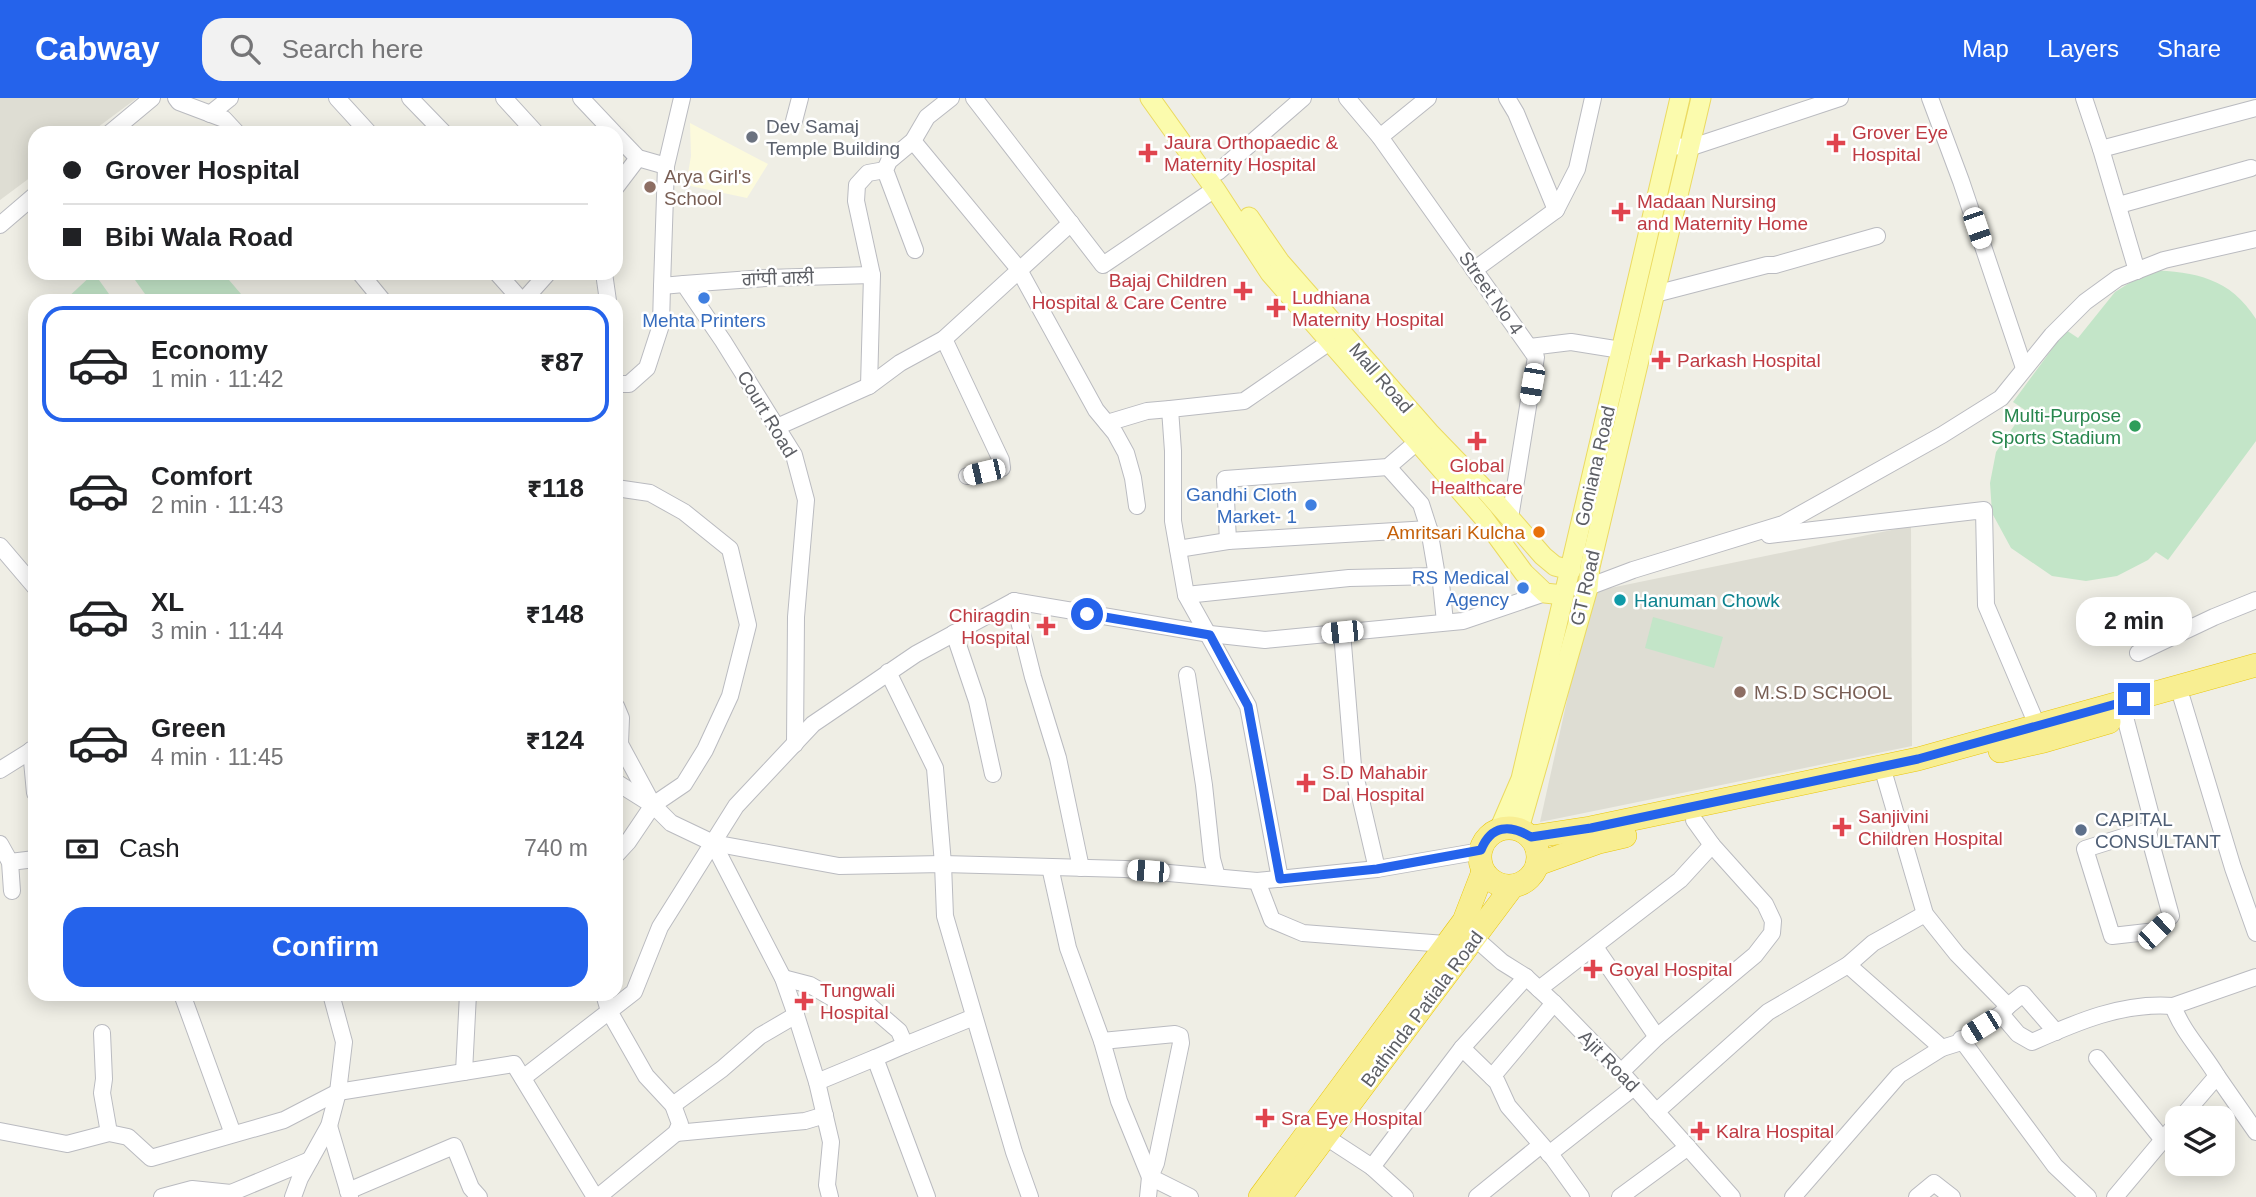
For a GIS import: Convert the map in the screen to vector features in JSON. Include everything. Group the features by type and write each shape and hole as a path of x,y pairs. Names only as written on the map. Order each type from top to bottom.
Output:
{"highway":[{"path":"1538,864 1600,842 1885,777 2040,733 2256,664"},
{"path":"1260,1197 1464,921 1482,861 1484,842 1491,834 1591,828 2124,717 2256,677"},
{"path":"1482,861 1495,883 1512,887 1528,880 1535,873 1539,854 1516,832"},
{"name":"Bathinda Patiala Road","path":"1280,1197 1512,887"}],"main road":[{"path":"1150,98 1217,180 1270,272 1482,517 1524,573 1554,594"},
{"name":"Mall Road","path":"1162,98 1217,180 1279,262 1429,432 1543,556 1555,566 1581,568"},
{"name":"Goniana Road","path":"1516,832 1521,779 1554,594 1581,568 1621,350 1679,147 1680,98"},
{"name":"GT Road","path":"1516,832 1588,588 1581,568 1655,294 1679,147 1701,98"}],"street":[{"path":"118,126 152,98"},
{"path":"176,98 179,102 224,118 230,126"},
{"path":"210,114 230,98"},
{"path":"337,98 363,126"},
{"path":"410,98 437,126"},
{"path":"504,98 530,126"},
{"path":"581,98 607,126"},
{"path":"794,121 800,98"},
{"path":"915,250 885,170 889,161 913,141 927,117 951,98"},
{"path":"974,98 1103,265 1217,180 1301,98"},
{"name":"Street No 4","path":"1347,98 1380,137 1536,357 1510,518"},
{"path":"1380,137 1428,98"},
{"path":"1507,98 1516,113 1556,210"},
{"path":"1474,270 1556,210 1577,169 1593,98"},
{"path":"1679,147 1840,98"},
{"path":"1930,98 2024,368"},
{"path":"2084,98 2119,205 2137,271"},
{"path":"623,382 629,384 647,368 661,325 666,166 680,100"},
{"path":"2101,149 2256,108"},
{"path":"913,141 1020,270 1097,410 1126,453 1137,506"},
{"path":"623,142 638,158 666,166"},
{"path":"623,178 638,158"},
{"path":"2119,205 2251,168"},
{"path":"869,386 872,275 856,201 857,185 867,173 885,170"},
{"path":"0,225 28,201"},
{"path":"777,428 869,386 900,363 944,340 1071,223"},
{"path":"1655,294 1775,265 1877,236"},
{"path":"623,1000 634,992 660,927 736,806 813,724 916,654 1014,601 1210,635 1265,640 1463,621 1554,594 1588,588 1633,570 1783,524 1942,435 2001,398 2052,335 2085,302 2118,278 2164,260 2256,239"},
{"name":"ਗਾਂਧੀ ਗਲੀ","path":"684,284 872,275"},
{"path":"366,280 377,294"},
{"path":"504,280 516,294"},
{"path":"529,294 542,280"},
{"path":"662,286 684,284"},
{"name":"Court Road","path":"684,284 794,455 806,500 796,617 795,744"},
{"path":"944,340 1001,460 1002,468 967,476"},
{"path":"1107,422 1147,411 1244,401 1331,341"},
{"path":"1530,347 1571,342 1621,350"},
{"path":"1170,409 1173,520 1186,595 1248,706 1280,879"},
{"path":"1228,541 1225,479 1388,467 1417,442"},
{"path":"1388,467 1422,503 1437,576 1441,583 1446,622"},
{"path":"623,489 650,493 684,513 730,549 748,625 730,696 705,750 684,784 653,805 623,847"},
{"path":"1734,539 1984,510 1986,605 2040,733"},
{"path":"1178,549 1228,541 1429,529"},
{"path":"0,546 28,579"},
{"path":"1581,568 1633,570"},
{"path":"1186,595 1349,579 1437,576"},
{"path":"2138,653 2256,600"},
{"path":"1014,601 1033,677 1059,758 1081,868"},
{"path":"1342,632 1353,766 1377,869"},
{"path":"954,633 977,701 993,774"},
{"path":"888,673 934,768 945,916 1014,1152 1030,1197"},
{"path":"1187,675 1212,859 1217,877"},
{"path":"2182,699 2233,868 2256,933"},
{"path":"2124,717 2150,812 2148,832 2171,916 2156,931 2112,936 2085,849 2139,832 2148,832"},
{"path":"623,750 653,805"},
{"path":"0,770 28,752"},
{"path":"1885,777 1925,914 2005,1010 2018,1034 2032,1042 2106,1012 2151,1004 2173,1006 2256,977"},
{"path":"623,786 653,805 671,823 713,843 839,866 943,864 1125,869 1257,881 1482,861"},
{"path":"1621,1072 1657,1037 1755,955 1772,933 1773,921 1765,904 1712,845 1695,820"},
{"path":"713,843 782,978 796,1016 817,1082 831,1142 827,1185 830,1197"},
{"path":"0,844 10,862 12,891"},
{"path":"1539,989 1680,880 1712,845"},
{"path":"10,862 28,860"},
{"path":"1050,867 1068,948 1102,1041 1119,1101 1150,1177 1190,1197"},
{"path":"1257,881 1272,920 1303,933 1445,944"},
{"path":"1656,1112 1768,1012 1848,965 1873,943 1925,914"},
{"name":"Ajit Road","path":"1475,938 1502,962 1526,977 1554,1003 1621,1072 1732,1197"},
{"path":"1595,947 1657,1037"},
{"path":"1848,965 1942,1048"},
{"path":"1372,1167 1462,1048 1526,977"},
{"path":"782,978 810,985 841,1003 870,1006 899,1031 905,1045"},
{"path":"1793,1197 1899,1075 1942,1048 1958,1043 2023,994 2056,1032"},
{"path":"185,1001 233,1135"},
{"path":"293,1197 300,1178 329,1126 338,1092 344,1042 333,1001"},
{"path":"464,1072 468,1001"},
{"path":"0,1131 66,1144 109,1133 128,1137 151,1157 284,1120 338,1092 514,1064 597,1197 676,1133 680,1124 673,1105 646,1076 609,1011 606,1001"},
{"path":"523,1078 622,1001"},
{"path":"1492,1077 1554,1003"},
{"path":"2173,1006 2180,1025 2206,1057 2256,1132"},
{"path":"673,1105 722,1069 760,1036 796,1016"},
{"path":"817,1082 974,1017"},
{"path":"102,1033 102,1093 109,1133"},
{"path":"1102,1041 1175,1034 1180,1036 1181,1043 1156,1163 1150,1177 1148,1197"},
{"path":"1961,1039 2055,1166 2088,1197"},
{"path":"1462,1048 1497,1082 1508,1106 1581,1197"},
{"path":"875,1058 927,1197"},
{"path":"2097,1058 2163,1140"},
{"path":"2191,1106 2217,1076"},
{"path":"1477,1197 1634,1087"},
{"path":"676,1133 805,1121 825,1115"},
{"path":"329,1126 349,1194 454,1146 471,1188 479,1197"},
{"path":"1326,1137 1372,1167 1405,1197"},
{"path":"2115,1197 2165,1138"},
{"path":"1620,1197 1688,1147"},
{"path":"162,1197 192,1189 229,1195 310,1160"},
{"path":"1917,1197 1934,1183 1952,1197"}],"shaded area":[{"path":"0,98 137,98 99,126 28,126 28,179 0,200"},
{"path":"690,123 768,164 747,198 686,185 691,156"},
{"name":"M.S.D SCHOOL","path":"1911,526 1912,746 1540,822 1591,592"}],"green space":[{"name":"Multi-Purpose Sports Stadium","path":"2150,270 2197,276 2223,286 2246,305 2256,319 2256,441 2168,560 2156,552 2148,560 2117,576 2086,581 2052,576 2011,548 1992,513 1990,483 1996,452 2025,410 2013,402 2066,330 2078,338 2115,292"},
{"path":"86,280 99,280 109,294 72,294"},
{"path":"135,280 229,280 241,294 145,294"},
{"path":"1653,617 1723,637 1714,668 1645,648"}],"place":[{"name":"Dev Samaj Temple Building","path":"752,137"},
{"name":"Grover Eye Hospital","path":"1836,143"},
{"name":"Jaura Orthopaedic & Maternity Hospital","path":"1148,153"},
{"name":"Arya Girl's School","path":"650,187"},
{"name":"Madaan Nursing and Maternity Home","path":"1621,212"},
{"name":"Bajaj Children Hospital & Care Centre","path":"1243,291"},
{"name":"Mehta Printers","path":"704,298"},
{"name":"Ludhiana Maternity Hospital","path":"1276,308"},
{"name":"Parkash Hospital","path":"1661,360"},
{"name":"Multi-Purpose Sports Stadium","path":"2135,426"},
{"name":"Global Healthcare","path":"1477,441"},
{"name":"Gandhi Cloth Market- 1","path":"1311,505"},
{"name":"Amritsari Kulcha","path":"1539,532"},
{"name":"RS Medical Agency","path":"1523,588"},
{"name":"Hanuman Chowk","path":"1620,600"},
{"name":"Chiragdin Hospital","path":"1046,626"},
{"name":"M.S.D SCHOOL","path":"1740,692"},
{"name":"S.D Mahabir Dal Hospital","path":"1306,783"},
{"name":"Sanjivini Children Hospital","path":"1842,827"},
{"name":"CAPITAL CONSULTANT","path":"2081,830"},
{"name":"Goyal Hospital","path":"1593,969"},
{"name":"Tungwali Hospital","path":"804,1001"},
{"name":"Sra Eye Hospital","path":"1265,1118"},
{"name":"Kalra Hospital","path":"1700,1131"}],"route":[{"path":"1087,614 1210,635 1248,706 1280,879 1377,869 1481,850 1491,834 1509,828 1519,829 1531,837 1591,828 1782,788 1918,759 2134,699"}]}
